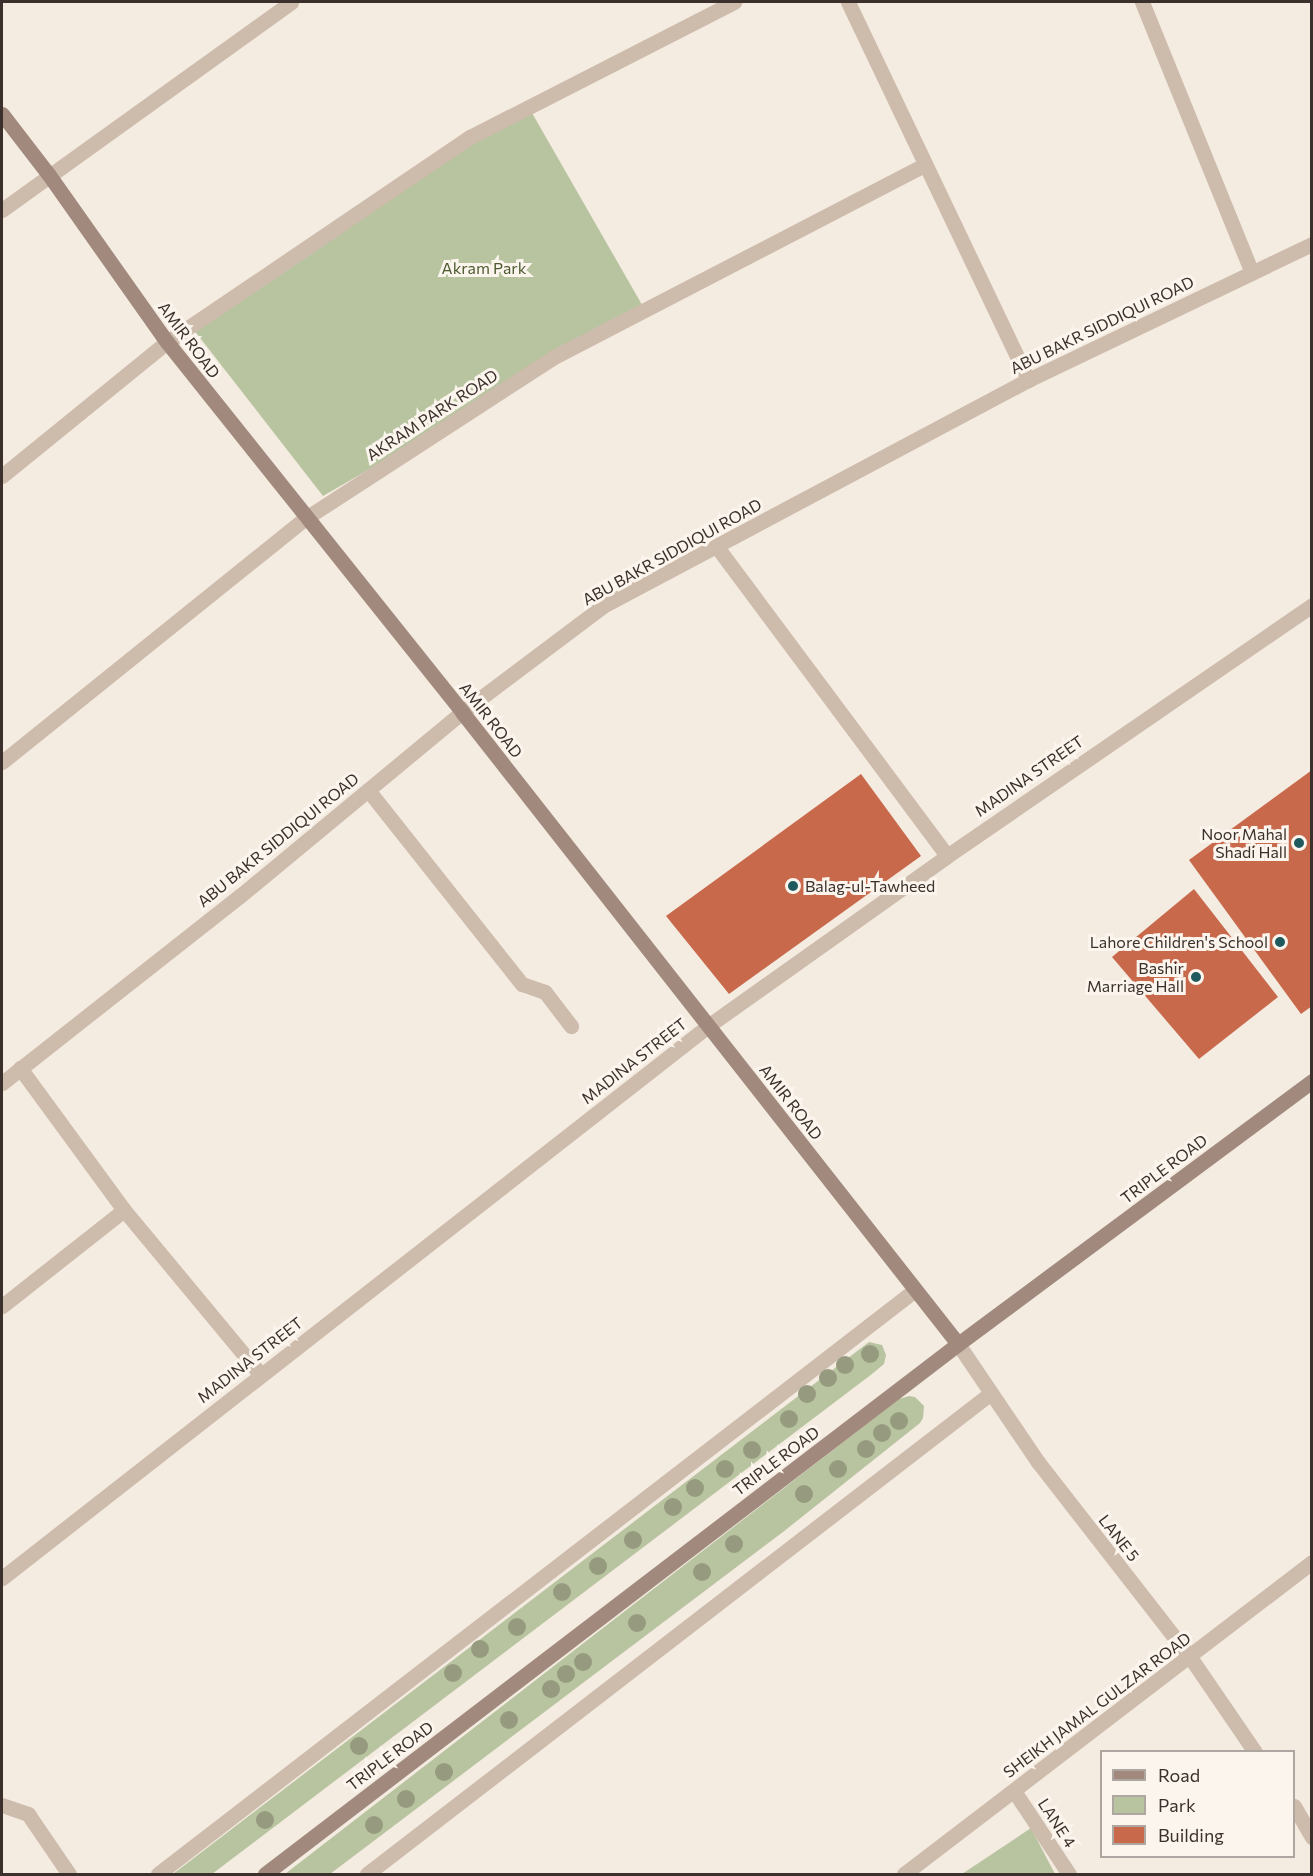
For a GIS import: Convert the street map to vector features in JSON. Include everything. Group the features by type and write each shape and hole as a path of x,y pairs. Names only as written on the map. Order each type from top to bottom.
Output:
{"main road":[{"name":"AMIR ROAD","path":"2,114 49,175 166,342 462,712 958,1344"},
{"name":"TRIPLE ROAD","path":"265,1875 958,1344 1311,1081"}],"street":[{"path":"2,210 291,2"},
{"path":"2,476 166,342 470,137 734,2"},
{"path":"848,2 1028,380"},
{"path":"1142,2 1252,273"},
{"name":"AKRAM PARK ROAD","path":"2,762 306,518 552,358 925,165"},
{"name":"ABU BAKR SIDDIQUI ROAD","path":"2,1083 241,895 462,712 603,606 1028,380 1311,244"},
{"path":"717,547 946,856"},
{"name":"MADINA STREET","path":"2,1578 708,1026 946,856 1311,605"},
{"path":"368,790 522,984 545,992 572,1026"},
{"path":"20,1068 124,1209 260,1374"},
{"path":"2,1306 124,1209"},
{"path":"158,1875 915,1290"},
{"name":"LANE 5","path":"958,1344 1038,1462 1190,1657 1254,1750"},
{"path":"367,1875 991,1393"},
{"name":"SHEIKH JAMAL GULZAR ROAD","path":"904,1875 1311,1562"},
{"name":"LANE 4","path":"1014,1791 1069,1875"},
{"path":"2,1805 28,1814 69,1875"},
{"path":"1295,1809 1311,1837"}],"green space":[{"name":"Akram Park","path":"528,106 645,310 323,496 190,325"},
{"path":"869,1342 882,1345 886,1355 884,1364 872,1374 212,1874 173,1874"},
{"path":"915,1397 924,1406 920,1423 783,1532 330,1874 285,1874 899,1399"},
{"path":"1031,1828 1055,1874 962,1874"}],"building":[{"name":"Lahore Children's School","path":"1312,770 1312,1006 1301,1014 1189,860"},
{"name":"Balag-ul-Tawheed","path":"861,774 921,856 729,994 666,916"},
{"name":"Bashir Marriage Hall","path":"1194,889 1278,997 1199,1059 1112,957"}],"place":[{"name":"Noor Mahal Shadi Hall","path":"1299,843"},
{"name":"Balag-ul-Tawheed","path":"793,886"},
{"name":"Lahore Children's School","path":"1280,942"},
{"name":"Bashir Marriage Hall","path":"1196,977"}]}
